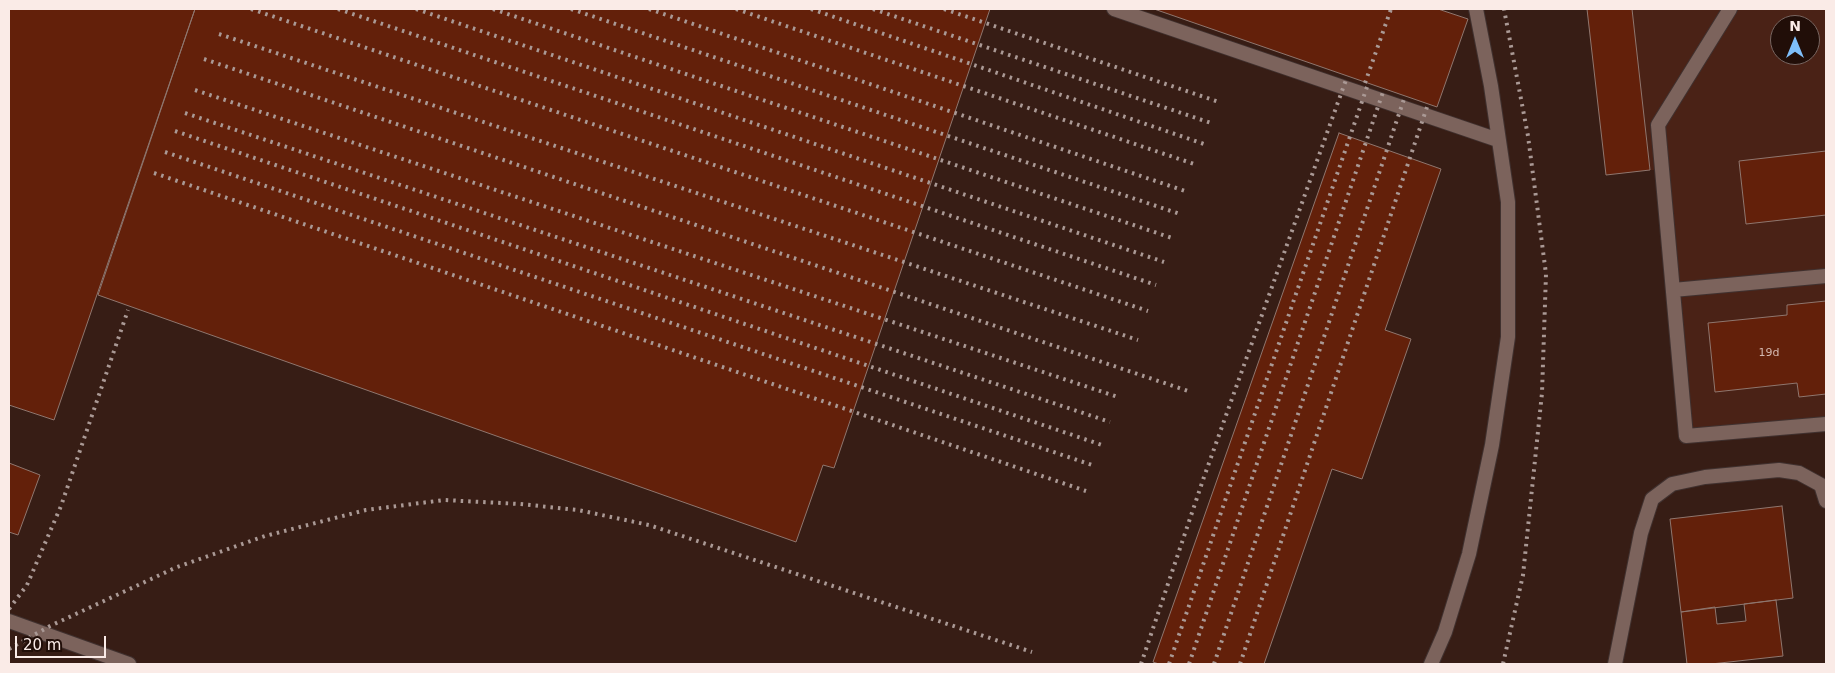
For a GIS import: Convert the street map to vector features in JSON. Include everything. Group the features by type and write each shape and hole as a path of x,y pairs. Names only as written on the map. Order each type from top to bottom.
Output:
{"lane":[{"path":"1114,9 1498,140"},
{"path":"1431,664 1445,632 1469,554 1492,445 1508,337 1508,202 1476,9"},
{"path":"1730,9 1658,126 1686,436 1826,424"},
{"path":"1673,290 1826,276"},
{"path":"1614,664 1641,533 1652,499 1672,484 1705,477 1779,470 1799,473 1821,486 1826,501"},
{"path":"9,621 129,664"}],"shaded area":[{"path":"9,9 1826,9 1826,664 9,664"},
{"path":"1632,9 1826,9 1826,424 1686,436 1662,170 1650,170"}],"building":[{"path":"9,9 195,9 54,420 9,405"},
{"path":"195,9 990,9 834,468 823,465 796,542 98,295"},
{"path":"1154,9 1438,9 1468,19 1437,107"},
{"path":"1587,9 1632,9 1650,170 1606,175"},
{"path":"1339,133 1441,169 1385,330 1411,339 1362,479 1332,469 1264,664 1159,664 1153,662"},
{"path":"1826,151 1826,215 1746,224 1739,161"},
{"path":"1826,301 1826,394 1799,397 1797,383 1715,392 1708,323 1787,315 1787,305"},
{"path":"9,463 40,475 18,535 9,532"},
{"path":"1782,506 1793,598 1681,612 1670,519"},
{"path":"1776,600 1783,656 1711,664 1687,664 1681,612 1715,607 1717,624 1746,621 1744,604"}],"railway":[{"path":"251,9 1148,311"},
{"path":"338,9 1156,285"},
{"path":"416,9 1164,262"},
{"path":"493,9 1172,238"},
{"path":"571,9 1180,214"},
{"path":"649,9 1188,192"},
{"path":"736,9 1197,165"},
{"path":"811,9 1204,144"},
{"path":"873,9 1211,123"},
{"path":"944,9 1219,102"},
{"path":"1365,83 1391,9"},
{"path":"1503,664 1523,575 1542,393 1546,274 1528,136 1504,9"},
{"path":"219,34 1138,340"},
{"path":"204,59 1191,392"},
{"path":"1141,664 1204,477 1347,77"},
{"path":"1169,664 1368,84"},
{"path":"1189,664 1384,89"},
{"path":"195,90 1118,397"},
{"path":"1214,664 1405,96"},
{"path":"1240,664 1428,104"},
{"path":"185,113 1110,422"},
{"path":"175,131 1102,445"},
{"path":"165,152 1095,466"},
{"path":"154,173 1086,491"},
{"path":"9,609 27,585 61,506 128,310"},
{"path":"9,649 50,626 177,567 265,536 366,510 444,500 520,504 578,510 649,525 1032,652"}]}
